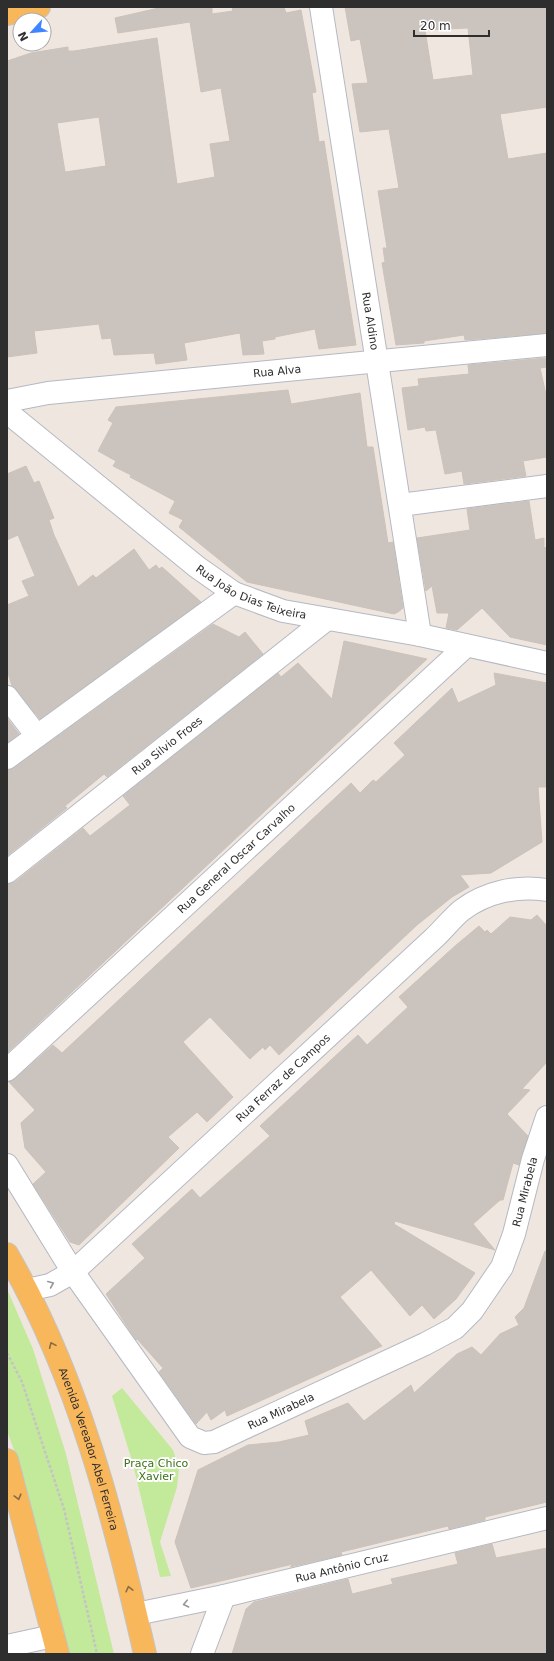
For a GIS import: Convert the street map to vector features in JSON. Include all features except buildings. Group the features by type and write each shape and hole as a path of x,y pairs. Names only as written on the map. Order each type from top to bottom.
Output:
{"main road":[{"path":"7,14 39,7"},
{"name":"Avenida Vereador Abel Ferreira","path":"7,1254 27,1290 68,1381 106,1499 145,1654"},
{"path":"7,1460 55,1645"}],"street":[{"name":"Rua Aldino","path":"321,7 420,635"},
{"name":"Rua Alva","path":"7,401 48,393 547,345"},
{"name":"Rua João Dias Teixeira","path":"7,412 197,567 234,593 283,611 420,635 547,663"},
{"path":"400,505 547,486"},
{"path":"7,758 234,593"},
{"name":"Rua Silvio Froes","path":"7,872 327,619"},
{"name":"Rua General Oscar Carvalho","path":"7,1070 466,646"},
{"path":"7,697 37,736"},
{"name":"Rua Ferraz de Campos","path":"27,1290 50,1285 73,1272 462,911 484,897 512,889 547,890"},
{"name":"Rua Mirabela","path":"7,1165 73,1272 190,1436 204,1443 214,1442 425,1344 455,1328 472,1311 502,1267 514,1234 533,1159 547,1117"},
{"name":"Rua Antônio Cruz","path":"136,1614 224,1596 547,1518"},
{"path":"202,1654 224,1596"},
{"path":"7,1646 55,1645"}],"path":[{"path":"7,1353 22,1382 64,1510 97,1654"}],"green space":[{"path":"7,1289 33,1349 66,1454 114,1654 64,1654 57,1613 23,1475 7,1431"},
{"name":"Praça Chico Xavier","path":"122,1388 173,1450 179,1468 177,1487 160,1542 171,1576 160,1577 133,1464 112,1396"}]}
